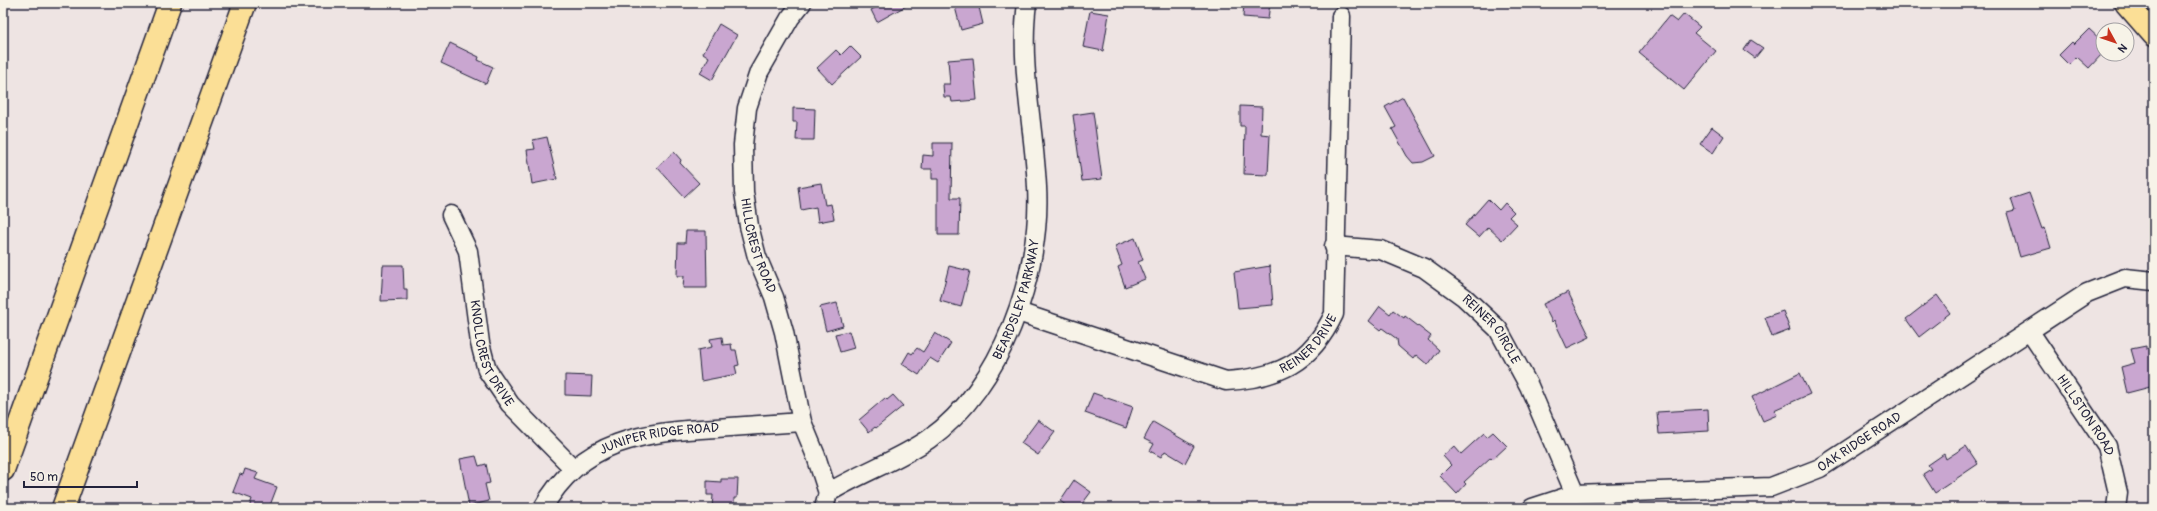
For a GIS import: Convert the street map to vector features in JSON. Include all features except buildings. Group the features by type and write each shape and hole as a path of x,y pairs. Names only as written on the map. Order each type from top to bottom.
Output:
{"main road":[{"path":"138,90 159,3"},
{"path":"3,470 170,3"},
{"path":"63,508 246,3"},
{"path":"2126,3 2154,35"}],"street":[{"name":"HILLCREST ROAD","path":"802,3 790,18 759,72 746,108 743,145 744,192 749,226 757,257 774,296 784,332 802,422 816,456 826,501"},
{"name":"BEARDSLEY PARKWAY","path":"826,501 852,478 906,453 949,423 971,399 986,377 1000,352 1018,312 1034,248 1037,217 1037,188 1027,89 1025,32 1027,3"},
{"name":"REINER DRIVE","path":"1018,312 1226,381 1251,379 1270,375 1294,363 1313,346 1327,328 1334,314 1334,246 1341,16"},
{"name":"KNOLLCREST DRIVE","path":"451,215 468,251 480,343 487,370 497,387 510,404 573,468"},
{"name":"REINER CIRCLE","path":"1334,246 1381,250 1424,268 1464,297 1498,329 1529,386 1575,494"},
{"name":"OAK RIDGE ROAD","path":"1532,508 1575,494 1771,487 1820,468 2030,332 2087,293 2125,278 2154,281"},
{"name":"HILLSTON ROAD","path":"2030,332 2107,446 2118,493 2116,508"},
{"name":"JUNIPER RIDGE ROAD","path":"543,508 549,497 573,468 599,451 636,436 677,430 802,422"}]}
